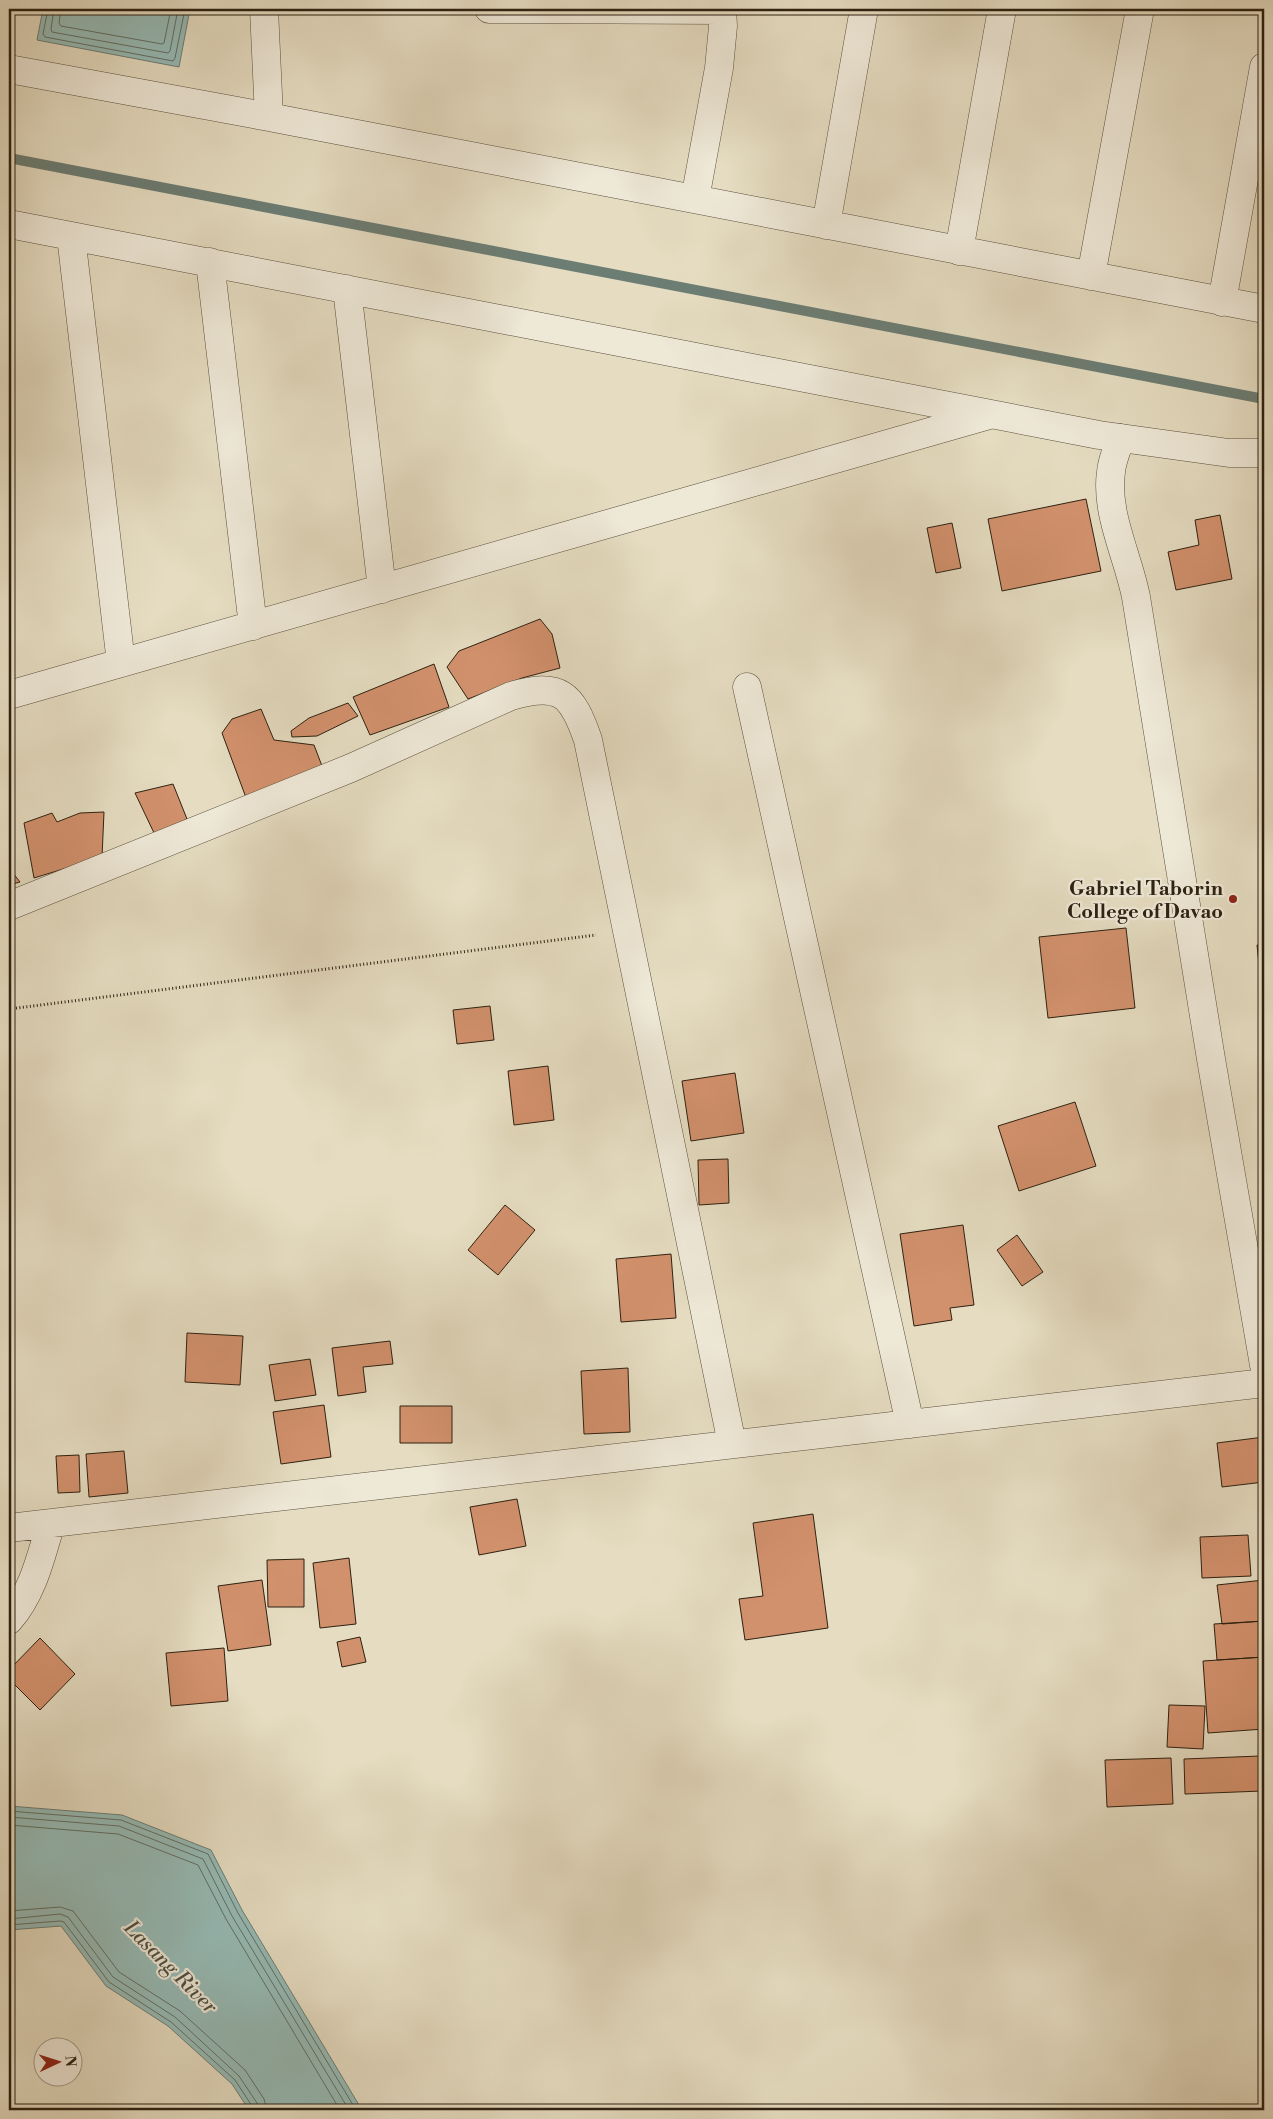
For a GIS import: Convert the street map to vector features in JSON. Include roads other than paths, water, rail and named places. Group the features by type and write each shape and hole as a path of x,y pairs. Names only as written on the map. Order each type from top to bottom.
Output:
{"street":[{"path":"264,9 269,117"},
{"path":"490,9 722,10 723,26 719,68 695,200"},
{"path":"826,225 864,9"},
{"path":"959,251 1002,9"},
{"path":"1092,276 1140,9"},
{"path":"1222,302 1264,67"},
{"path":"9,69 269,117 1264,309"},
{"path":"9,224 1121,438 1229,453 1264,453"},
{"path":"71,236 120,663"},
{"path":"210,262 253,626"},
{"path":"347,289 382,589"},
{"path":"9,695 995,413"},
{"path":"1121,438 1111,470 1110,490 1114,518 1136,597 1211,1059 1264,1365"},
{"path":"747,687 910,1424"},
{"path":"9,906 351,768 511,696 534,690 553,691 563,696 572,703 581,720 588,740 732,1444"},
{"path":"9,1528 1264,1383"},
{"path":"9,1620 26,1596 51,1523"}],"water":[{"path":"43,9 190,9 179,67 37,40"},
{"name":"Lasang River","path":"9,1806 122,1815 211,1850 242,1910 362,2110 249,2110 232,2084 168,2026 106,1986 61,1926 9,1930"}],"waterway":[{"path":"9,158 1264,399"}],"place":[{"name":"Gabriel Taborin College of Davao","path":"1233,899"}]}
